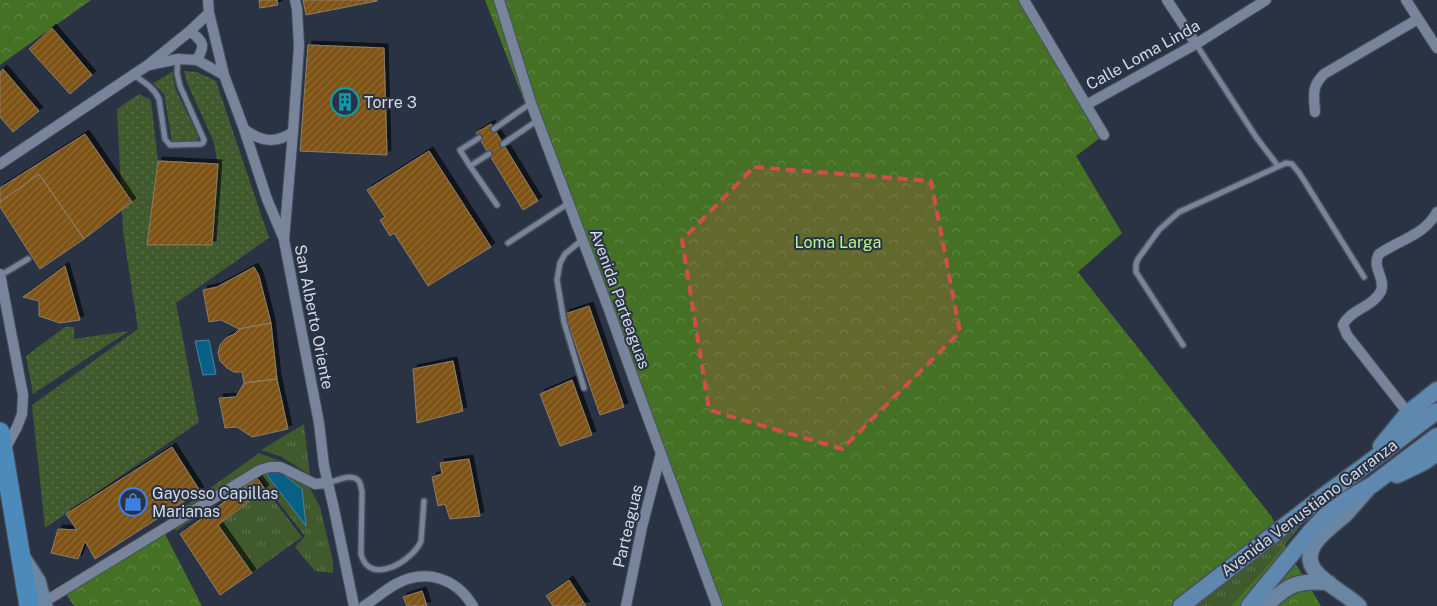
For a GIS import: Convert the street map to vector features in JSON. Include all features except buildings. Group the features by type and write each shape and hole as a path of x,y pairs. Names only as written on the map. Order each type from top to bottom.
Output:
{"highway":[{"path":"0,432 19,552 39,605"}],"main road":[{"path":"1363,467 1408,413 1437,390"},
{"name":"Avenida Venustiano Carranza","path":"1181,606 1437,411"},
{"name":"Avenida Venustiano Carranza","path":"1248,606 1310,532 1326,516 1348,499 1372,485 1437,436"},
{"path":"1372,485 1408,470 1437,453"}],"street":[{"path":"208,0 224,75 267,199 284,240"},
{"name":"San Alberto Oriente","path":"295,0 299,46 284,240 319,423 328,483 354,606"},
{"name":"Avenida Parteaguas","path":"499,0 531,103 570,202 582,240 717,606"},
{"path":"1024,0 1104,135"},
{"path":"1168,0 1196,44"},
{"name":"Calle Loma Linda","path":"1086,105 1196,44 1266,0"},
{"path":"1406,0 1437,48"},
{"path":"0,164 148,65 210,13"},
{"path":"1315,112 1313,90 1324,74 1418,19"},
{"path":"190,31 203,44 197,60"},
{"path":"148,65 178,59 197,60 224,75"},
{"path":"244,129 252,135 265,140 284,138 293,132"},
{"path":"1408,413 1347,335 1343,325 1349,317 1372,302 1380,291 1381,281 1376,263 1379,254 1425,227 1437,212"},
{"path":"0,275 23,395 22,414 18,427 4,452"},
{"name":"Parteaguas","path":"626,606 642,527 662,453"},
{"path":"39,605 260,470 270,467 280,468 315,484 328,483"},
{"path":"1359,606 1317,573 1313,568 1310,557 1312,548 1319,537 1346,513 1372,485"},
{"path":"364,606 397,584 422,576 449,582 460,589 473,606"},
{"path":"1266,606 1277,594 1297,583 1316,581 1329,583"}],"lane":[{"path":"1196,44 1256,137 1278,166"},
{"path":"134,74 157,94 165,139 168,144 200,144 204,140 180,86 177,73 178,59"},
{"path":"494,129 531,103"},
{"path":"503,144 538,120"},
{"path":"479,138 460,150 497,205"},
{"path":"470,166 488,154"},
{"path":"1183,345 1136,272 1138,259 1159,230 1179,212 1278,166 1289,163 1295,166 1364,277"},
{"path":"508,243 570,202"},
{"path":"582,240 565,254 560,263 557,280 564,322 584,388"},
{"path":"0,275 28,259"},
{"path":"328,483 349,477 356,478 360,483 362,492 362,554 366,564 377,570 386,569 406,559 419,546 424,501"}],"highlighted area":[{"path":"754,167 931,181 960,332 842,449 709,410 682,240"}],"green space":[{"path":"0,0 91,0 0,65"},
{"name":"Loma Larga","path":"485,0 1024,0 1104,135 1076,156 1122,233 1078,272 1272,517 1279,536 1321,606 721,606"},
{"path":"184,71 197,72 216,81 269,238 176,303 199,422 45,528 32,405 138,329 123,231 117,109 139,94 151,100 158,161 147,245 212,245 218,164 213,140 187,83"},
{"path":"172,72 175,88 198,136 197,142 172,142 164,94 153,83"},
{"path":"65,327 74,327 74,339 129,331 33,394 26,356"},
{"path":"304,424 310,475 280,456 261,450"},
{"path":"259,453 280,461 307,482 320,507 333,561 333,573 315,571 295,547 305,536 257,475 176,531 167,519"},
{"path":"265,489 302,537 252,573 218,525"},
{"path":"1310,514 1265,569 1231,606 1186,606"},
{"path":"164,532 202,606 74,606 64,591"}],"water":[{"path":"209,340 216,374 203,375 195,341"},
{"path":"277,469 302,489 306,526 264,471"}],"place":[{"name":"Torre 3","path":"345,102"},
{"name":"Gayosso Capillas Marianas","path":"133,502"}]}
